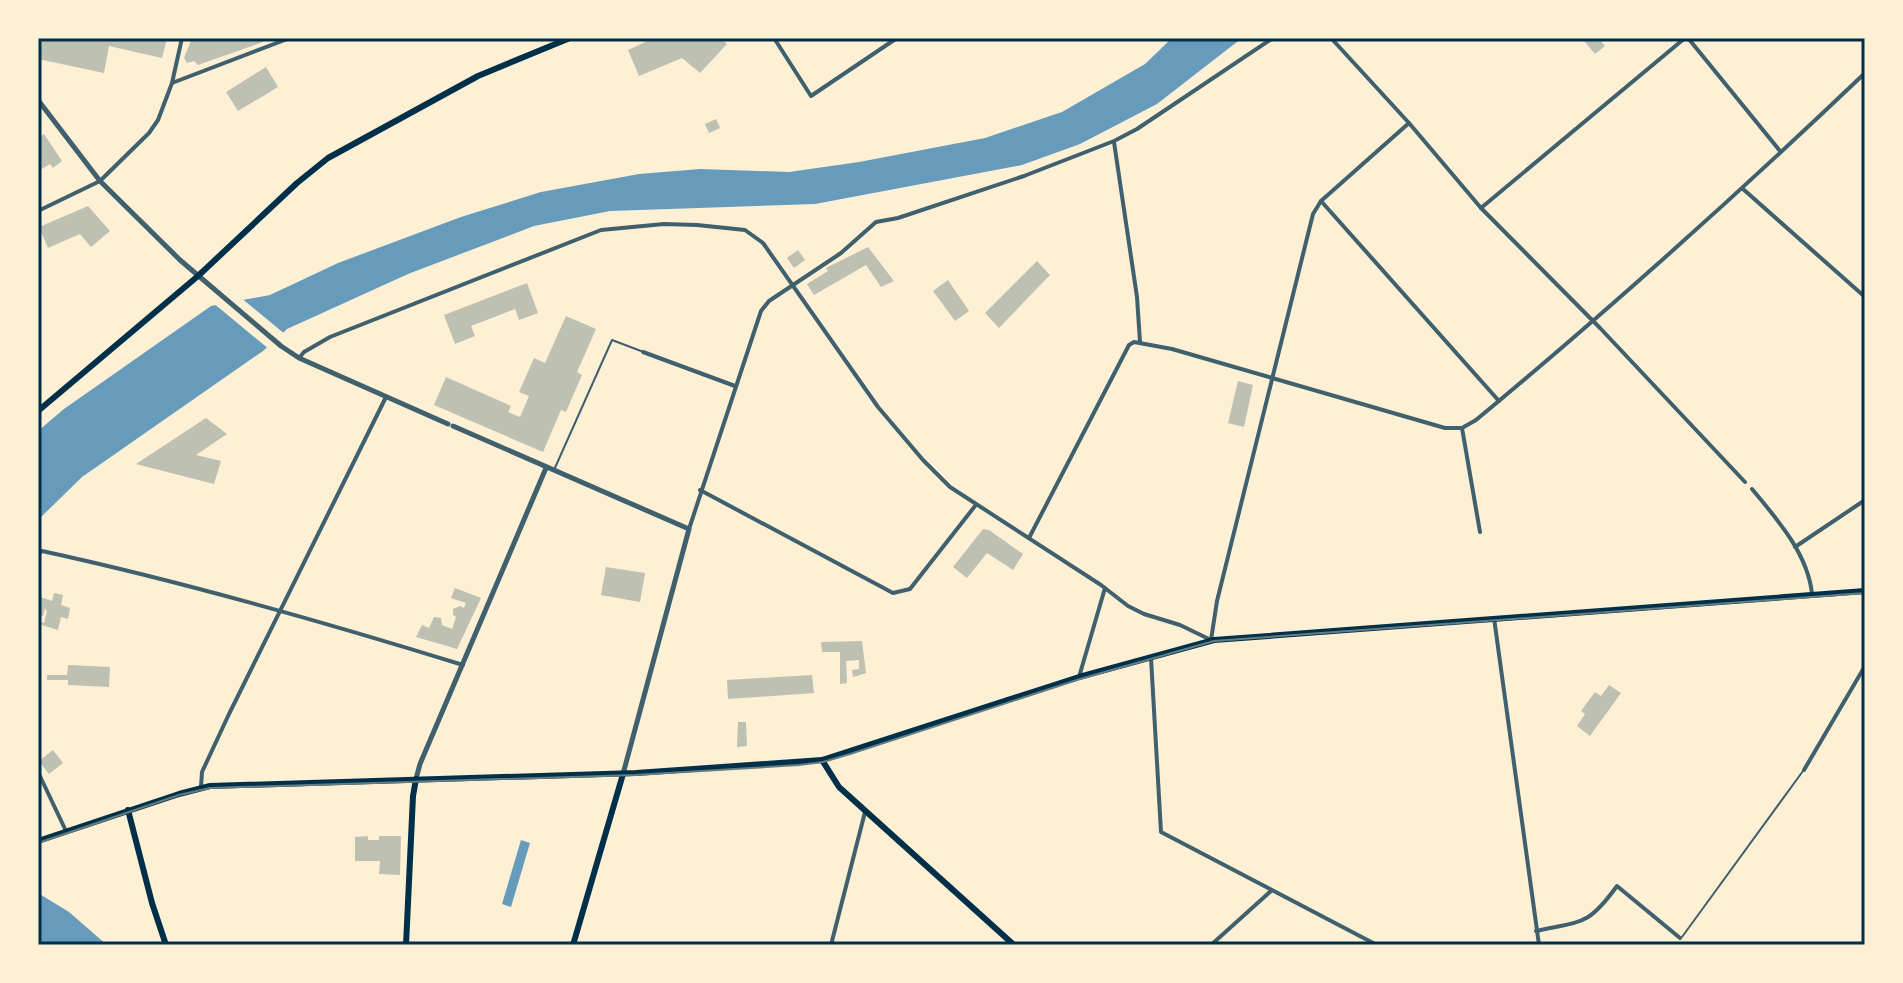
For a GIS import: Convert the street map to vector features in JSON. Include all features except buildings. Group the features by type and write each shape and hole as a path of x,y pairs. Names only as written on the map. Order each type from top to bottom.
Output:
{"main road":[{"path":"38,411 198,276 328,158 478,76 570,38"},
{"path":"38,841 201,787 623,774 822,760 1079,677 1211,640 1865,591"},
{"path":"822,760 839,787 1014,945"},
{"path":"573,945 623,774"},
{"path":"406,945 416,779"},
{"path":"128,810 166,945"}],"street":[{"path":"38,211 100,181 149,133 158,120 172,83 182,38"},
{"path":"172,83 290,38"},
{"path":"774,38 811,96 897,38"},
{"path":"623,774 700,490 761,311 781,291 841,253 876,222 898,218 1024,176 1114,141 1137,129 1273,38"},
{"path":"1331,38 1481,208 1745,482"},
{"path":"1481,208 1686,38 1781,151"},
{"path":"1029,538 1129,345 1140,342 1172,349 1445,428 1462,428 1499,401 1743,189 1865,73"},
{"path":"38,100 100,181 220,296 299,358 689,529"},
{"path":"299,358 304,352 344,331 582,235 619,227 697,225 745,230 763,243 878,407 950,487 1128,606 1211,640 1217,601 1230,559 1313,214 1321,201 1409,123"},
{"path":"1114,141 1137,297 1140,342"},
{"path":"1743,189 1865,297"},
{"path":"1321,201 1499,401"},
{"path":"643,352 735,386"},
{"path":"201,787 202,772 386,397"},
{"path":"1462,428 1480,532"},
{"path":"416,779 550,470"},
{"path":"1752,489 1807,567 1812,594"},
{"path":"700,490 887,591 899,593 910,589 976,505"},
{"path":"1795,547 1865,500"},
{"path":"40,552 280,609 463,665"},
{"path":"1079,677 1105,588"},
{"path":"1495,621 1539,945"},
{"path":"1151,656 1161,832 1377,945"},
{"path":"1804,770 1865,666"},
{"path":"38,772 66,831"},
{"path":"831,945 866,811"},
{"path":"1536,931 1586,920 1599,910 1617,886 1680,938"},
{"path":"1211,945 1271,891"}],"lane":[{"path":"550,470 612,340 643,352"},
{"path":"1680,938 1804,770"}],"water":[{"path":"1172,38 1242,38 1157,104 1080,144 1022,165 815,204 610,211 534,226 408,274 287,329 263,351 82,477 38,520 38,431 64,409 211,306 270,295 338,263 461,217 541,192 639,174 700,169 789,172 985,138 1062,112 1145,64"},
{"path":"521,840 530,843 511,907 502,904"},
{"path":"38,893 69,912 107,945 40,945"}],"pier":[{"path":"240,297 286,335 270,350 212,302"}],"tram line":[{"path":"38,843 179,795 210,788 635,775 823,762 1080,679 1214,641 1865,593"}]}
